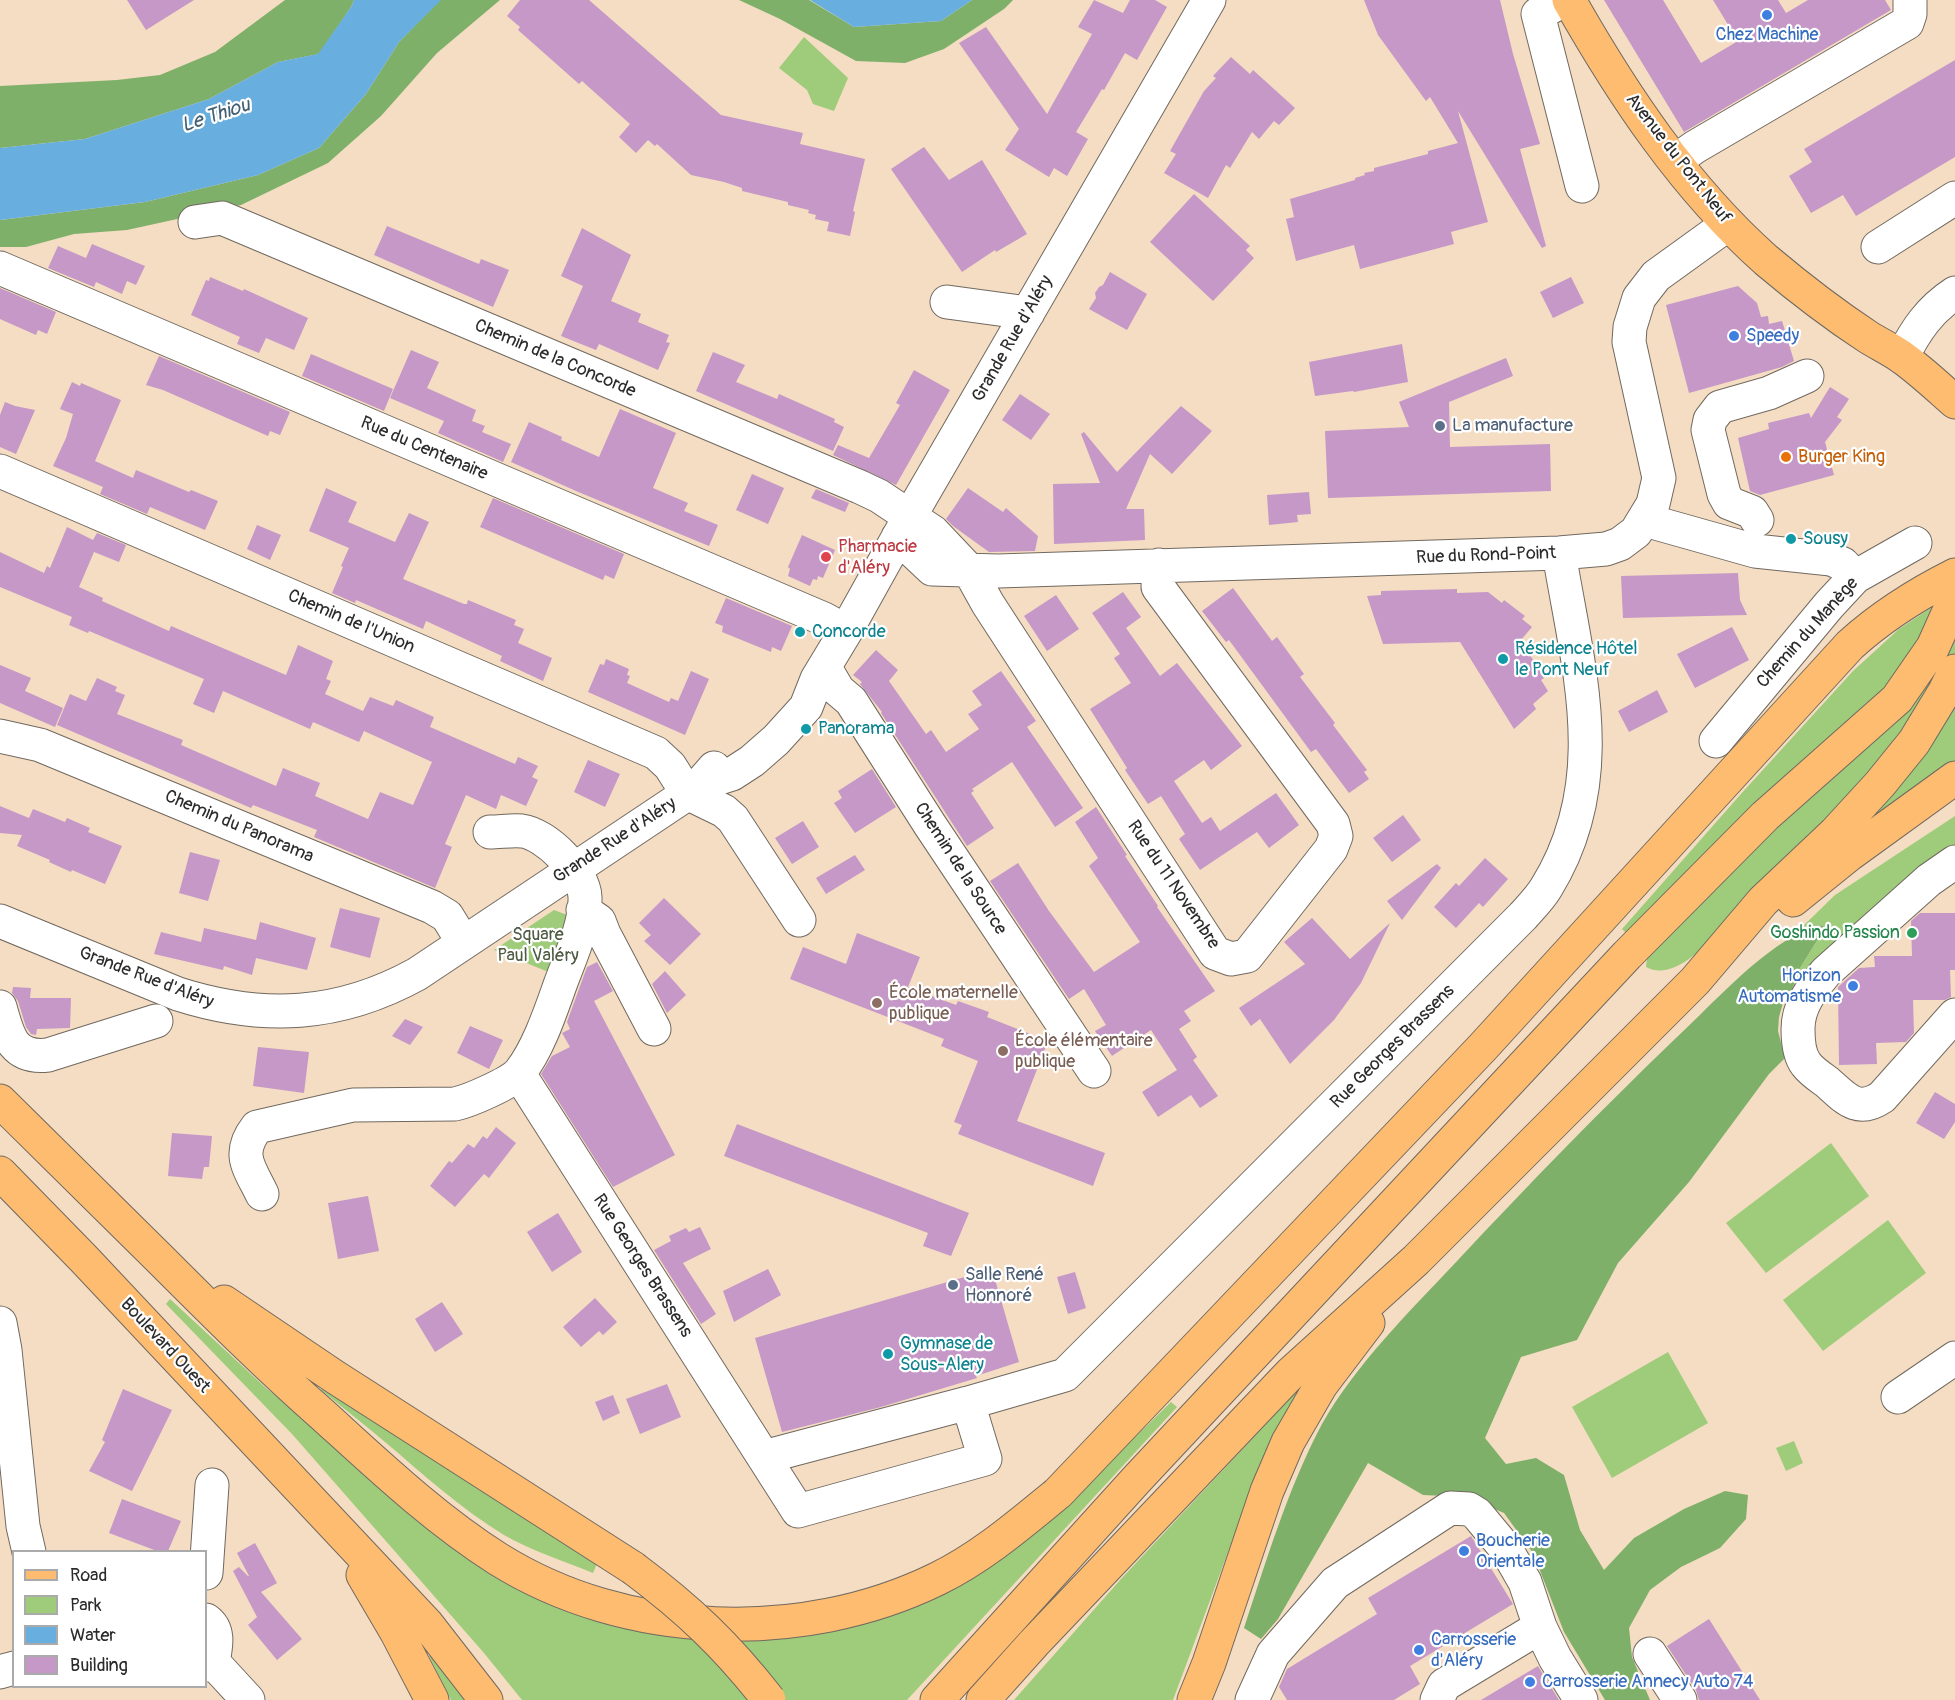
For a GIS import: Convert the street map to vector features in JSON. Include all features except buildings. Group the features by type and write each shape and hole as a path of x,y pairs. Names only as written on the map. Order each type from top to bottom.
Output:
{"main road":[{"name":"Avenue du Pont Neuf","path":"1569,0 1605,65 1649,130 1728,224 1768,261 1868,337 1902,357 1955,377"},
{"name":"Avenue du Pont Neuf","path":"1902,357 1955,402"},
{"path":"0,1101 271,1370 442,1519 499,1560 558,1590 596,1604 655,1617 716,1624 769,1624 829,1615 885,1601 938,1579 996,1544 1058,1493 1085,1462 1482,1048 1850,645 1871,626 1914,596 1955,575"},
{"path":"937,1700 1129,1487 1627,955 1765,816 1897,699 1933,647 1955,598"},
{"path":"983,1700 1034,1643 1290,1374 1416,1260 1695,981 1763,900 1835,833 1880,784 1914,742 1955,670"},
{"path":"1695,981 1850,854 1955,778"},
{"path":"1085,1462 1627,955"},
{"name":"Boulevard Ouest","path":"0,1173 329,1520"},
{"path":"160,1259 345,1383 605,1549 665,1592 699,1621 748,1672 769,1700"},
{"path":"1194,1700 1209,1663 1267,1491 1288,1442 1322,1384 1416,1260"},
{"path":"329,1520 397,1634 432,1700"},
{"path":"329,1520 427,1624 486,1700"}],"street":[{"name":"Grande Rue d'Aléry","path":"0,921 178,994 224,1007 261,1012 317,1009 376,994 417,974 694,789 726,755 754,734 794,694 821,674 904,526 1209,0"},
{"path":"1564,0 1538,14 1582,186"},
{"path":"1675,161 1705,141 1907,23 1910,14 1910,0"},
{"path":"1878,246 1955,198"},
{"name":"Chemin de la Concorde","path":"195,222 222,218 860,487 904,526"},
{"name":"Rue du Rond-Point","path":"877,576 932,569 1010,571 1559,553 1606,549 1620,544 1636,532 1645,519 1653,504 1659,478 1629,342 1630,327 1639,298 1656,276 1728,224"},
{"name":"Rue du Centenaire","path":"0,268 824,619 846,631"},
{"path":"1902,357 1916,331 1938,304 1955,293"},
{"path":"947,302 1028,313"},
{"path":"1757,520 1752,512 1729,503 1724,494 1708,430 1710,420 1720,407 1769,393 1807,376"},
{"name":"Chemin de l'Union","path":"0,471 656,753 694,789"},
{"path":"1645,519 1755,551 1831,559 1843,564 1855,577"},
{"path":"904,526 932,569"},
{"path":"904,526 933,531 969,570"},
{"name":"Chemin du Manège","path":"1716,741 1855,577 1915,543"},
{"name":"Rue Georges Brassens","path":"764,1457 1065,1375 1507,933 1545,889 1561,860 1582,797 1586,765 1586,718 1559,553"},
{"name":"Rue du 11 Novembre","path":"969,570 988,604 1215,953 1232,959 1247,956 1332,849 1336,836 1333,824 1158,587 1159,565"},
{"name":"Chemin de la Source","path":"821,674 851,701 1094,1071"},
{"name":"Chemin du Panorama","path":"0,736 46,747 432,907 447,916 463,942"},
{"path":"694,789 733,819 799,920"},
{"path":"262,1194 244,1151 248,1138 256,1127 352,1106 454,1104 469,1101 519,1074 547,1020 571,954 584,910 585,898 582,884 572,870 551,845 541,838 523,831 490,832"},
{"path":"1955,862 1929,880 1826,972 1812,989 1800,1012 1798,1043 1806,1065 1850,1103 1868,1104 1882,1097 1955,1015"},
{"path":"584,910 599,921 654,1029"},
{"path":"0,1007 11,1040 18,1049 37,1056 48,1055 156,1021"},
{"name":"Rue Georges Brassens","path":"519,1074 798,1511 985,1459 968,1403"},
{"path":"0,1323 5,1350 17,1536"},
{"path":"1898,1396 1955,1358"},
{"path":"207,1558 212,1485"},
{"path":"1252,1700 1273,1654 1335,1583 1450,1508 1469,1509 1477,1514 1506,1549 1525,1582 1540,1627 1555,1659 1581,1700"},
{"path":"207,1621 211,1624 217,1641 209,1663 248,1700"},
{"path":"1437,1700 1444,1685 1540,1627"},
{"path":"1650,1654 1680,1700"}],"green space":[{"path":"285,0 354,0 319,54 278,62 209,99 85,139 0,148 0,86 117,80 160,75 215,52"},
{"path":"440,0 500,0 437,53 381,116 328,163 241,205 127,230 74,234 26,247 0,247 0,220 145,202 258,175 319,148 366,94 399,42"},
{"path":"739,0 809,0 854,27 941,21 972,0 1013,0 1004,9 944,49 905,63 856,61 780,19"},
{"path":"804,37 848,78 834,111 813,104 807,90 779,68"},
{"path":"1940,602 1900,676 1626,933 1622,929 1853,671 1899,629"},
{"path":"1955,627 1955,664 1908,738 1717,936 1694,956 1675,967 1656,970 1646,967 1647,958"},
{"path":"1955,702 1955,765 1879,816 1877,811"},
{"path":"1955,816 1955,850 1840,943 1791,991 1800,968 1826,926 1816,925 1796,933 1835,895"},
{"name":"Square Paul Valéry","path":"554,910 570,916 551,973 494,950"},
{"path":"1816,925 1826,926 1800,968 1791,991 1784,999 1779,1017 1778,1031 1785,1058 1769,1074 1689,1182 1618,1263 1577,1340 1521,1357 1485,1438 1506,1464 1536,1458 1564,1475 1580,1530 1604,1570 1634,1538 1684,1509 1725,1491 1748,1495 1746,1519 1720,1548 1681,1567 1650,1590 1629,1628 1632,1657 1650,1700 1605,1700 1564,1632 1533,1553 1504,1513 1466,1497 1423,1495 1368,1463 1278,1619 1261,1639 1244,1628 1279,1524 1310,1448 1335,1402 1367,1359 1538,1175 1620,1092 1759,960 1796,934"},
{"path":"1831,1143 1869,1196 1766,1273 1726,1223"},
{"path":"1888,1220 1926,1273 1823,1351 1783,1300"},
{"path":"170,1299 266,1388 486,1569 791,1636 861,1624 912,1606 1080,1491 1171,1402 1177,1407 907,1700 522,1700 484,1653 292,1434 166,1304"},
{"path":"1668,1352 1708,1423 1612,1478 1572,1407"},
{"path":"323,1386 598,1561 593,1573 526,1546 488,1525 443,1491 321,1390"},
{"path":"1295,1393 1300,1397 1260,1466 1173,1700 1014,1700 1121,1579"},
{"path":"1794,1441 1803,1463 1786,1471 1776,1448"},
{"path":"429,1656 433,1656 467,1700 451,1700"}],"water":[{"name":"Le Thiou","path":"354,0 441,0 399,42 366,94 319,148 258,175 145,202 0,220 0,148 85,139 209,99 278,62 318,54"},
{"path":"810,0 972,0 941,21 854,27"}],"place":[{"name":"Chez Machine","path":"1767,15"},
{"name":"Speedy","path":"1734,336"},
{"name":"La manufacture","path":"1440,426"},
{"name":"Burger King","path":"1786,457"},
{"name":"Sousy","path":"1791,539"},
{"name":"Pharmacie d'Aléry","path":"826,557"},
{"name":"Concorde","path":"800,632"},
{"name":"Résidence Hôtel le Pont Neuf","path":"1503,659"},
{"name":"Panorama","path":"806,729"},
{"name":"Goshindo Passion","path":"1912,933"},
{"name":"Horizon Automatisme","path":"1853,986"},
{"name":"École maternelle publique","path":"877,1003"},
{"name":"École élémentaire publique","path":"1003,1051"},
{"name":"Salle René Honnoré","path":"953,1285"},
{"name":"Gymnase de Sous-Alery","path":"888,1354"},
{"name":"Boucherie Orientale","path":"1464,1551"},
{"name":"Carrosserie d'Aléry","path":"1419,1650"},
{"name":"Carrosserie Annecy Auto 74","path":"1530,1682"}]}
